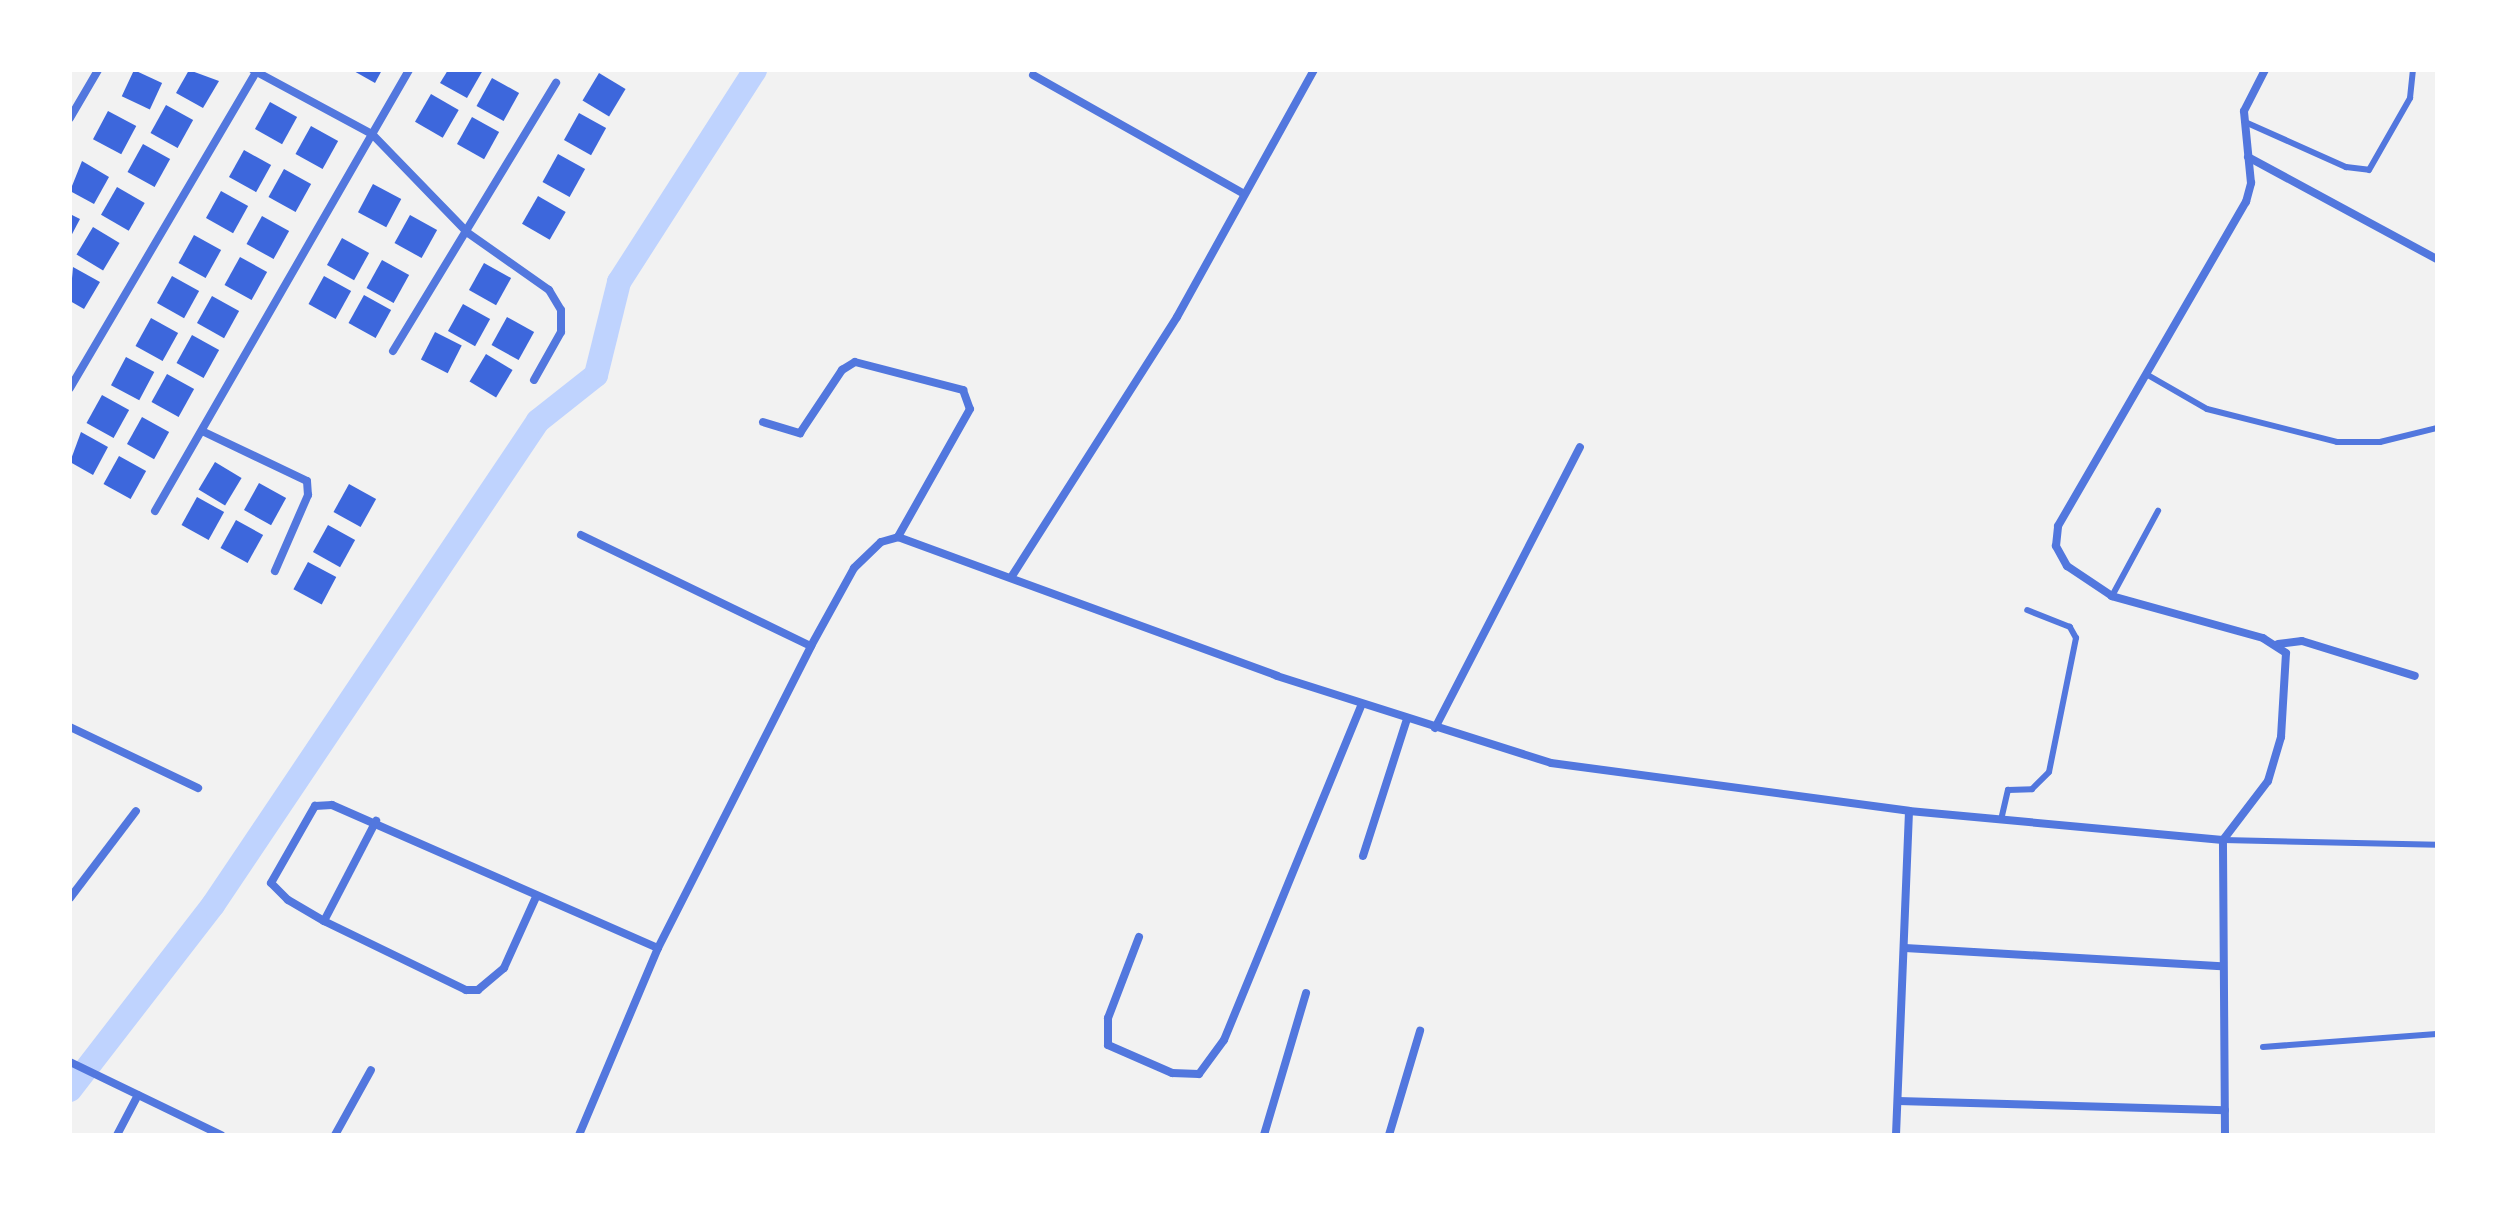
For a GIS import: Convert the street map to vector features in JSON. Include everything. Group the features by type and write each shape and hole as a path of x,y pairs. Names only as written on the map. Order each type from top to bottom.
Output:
{"street":[{"path":"70,118 98,70"},
{"path":"70,388 255,70 372,134 468,233 549,290 561,310 561,332 534,380"},
{"path":"155,511 409,70"},
{"path":"1012,576 1136,385 1314,70"},
{"path":"2265,70 2248,100 2245,122 2251,183 2246,202 2058,526 2056,546 2067,566 2112,596 2278,644 2302,641 2415,676"},
{"path":"1033,75 1244,194"},
{"path":"393,351 468,233 556,83"},
{"path":"2248,157 2437,259"},
{"path":"763,422 800,433 842,370 855,362 963,390 970,409 898,537"},
{"path":"202,431 307,481 308,495 275,571"},
{"path":"1435,728 1580,447"},
{"path":"581,535 811,646"},
{"path":"579,1135 658,948 811,646 854,568 881,542 898,537 1362,704 1551,763 1909,811 2223,840"},
{"path":"2225,1135 2221,966 2223,840 2268,781 2281,737 2286,653 2278,644"},
{"path":"1139,937 1108,1018 1108,1045 1172,1073 1199,1074 1224,1040 1362,704"},
{"path":"1363,856 1407,719"},
{"path":"70,727 198,788"},
{"path":"536,897 504,968 478,990 453,985 324,921 288,900 271,883 315,806 332,805 376,821 536,897 658,948"},
{"path":"70,898 136,811"},
{"path":"1896,1135 1909,811"},
{"path":"324,921 376,821"},
{"path":"1905,948 2221,966"},
{"path":"1264,1135 1306,993"},
{"path":"1389,1135 1420,1031"},
{"path":"70,1062 221,1135"},
{"path":"335,1135 371,1070"},
{"path":"117,1135 138,1095"},
{"path":"1898,1101 2225,1110"}],"lane":[{"path":"2245,122 2346,167 2369,170 2410,98 2413,70"},
{"path":"2146,374 2207,409 2337,442 2380,442 2437,428"},
{"path":"2112,596 2158,511"},
{"path":"2001,820 2008,790 2032,789 2049,772 2076,638 2070,627 2027,610"},
{"path":"2223,840 2437,845"},
{"path":"2263,1047 2437,1034"}],"building":[{"path":"134,70 162,83 150,109 122,96"},
{"path":"189,70 219,81 203,108 176,93"},
{"path":"352,70 382,70 375,83"},
{"path":"448,70 483,70 467,98 440,83"},
{"path":"599,73 626,89 609,116 583,100"},
{"path":"492,78 519,93 504,121 476,106"},
{"path":"431,94 459,110 443,138 415,122"},
{"path":"270,102 297,117 282,144 255,129"},
{"path":"166,105 193,120 178,148 150,133"},
{"path":"108,111 136,126 121,154 93,139"},
{"path":"579,113 606,128 591,155 564,140"},
{"path":"472,117 499,132 484,159 457,144"},
{"path":"311,126 338,141 323,169 295,154"},
{"path":"143,144 170,159 155,187 127,172"},
{"path":"244,150 271,165 256,192 229,177"},
{"path":"558,154 585,169 570,197 542,182"},
{"path":"82,161 109,177 94,204 70,191"},
{"path":"284,169 311,184 296,212 268,197"},
{"path":"373,184 401,199 386,227 358,212"},
{"path":"117,187 145,203 129,231 101,215"},
{"path":"221,191 248,206 233,233 206,218"},
{"path":"538,196 566,212 550,240 522,224"},
{"path":"70,214 80,219 70,238"},
{"path":"410,215 437,230 422,258 394,243"},
{"path":"262,216 289,231 274,259 246,244"},
{"path":"93,227 120,243 103,270 77,254"},
{"path":"194,235 221,250 206,278 178,263"},
{"path":"342,238 369,253 354,280 327,265"},
{"path":"240,257 267,272 252,300 224,285"},
{"path":"382,260 409,275 394,303 366,288"},
{"path":"484,263 511,278 496,305 469,290"},
{"path":"73,267 100,282 84,309 70,301"},
{"path":"172,276 199,291 184,318 157,303"},
{"path":"324,276 351,291 336,319 308,304"},
{"path":"364,295 391,310 376,338 348,323"},
{"path":"212,296 239,311 224,338 197,323"},
{"path":"463,304 490,319 475,346 448,331"},
{"path":"507,317 534,332 519,360 491,345"},
{"path":"151,318 178,333 163,361 135,346"},
{"path":"435,332 462,346 448,373 421,360"},
{"path":"192,335 219,350 204,378 176,363"},
{"path":"486,354 513,370 496,397 470,381"},
{"path":"126,357 154,372 139,400 111,385"},
{"path":"167,374 194,389 179,417 151,402"},
{"path":"102,395 129,410 114,438 86,423"},
{"path":"142,417 169,432 154,459 127,444"},
{"path":"81,432 108,447 93,475 70,462"},
{"path":"119,456 146,471 131,499 103,484"},
{"path":"215,462 242,478 225,505 199,489"},
{"path":"259,483 286,498 271,525 244,510"},
{"path":"349,484 376,499 361,527 333,512"},
{"path":"197,497 224,512 209,540 181,525"},
{"path":"236,520 263,535 248,563 220,548"},
{"path":"328,525 355,540 340,567 313,552"},
{"path":"308,562 336,577 322,604 293,589"}],"waterway":[{"path":"70,1090 213,905 538,421 596,375 619,282 755,70"}]}
